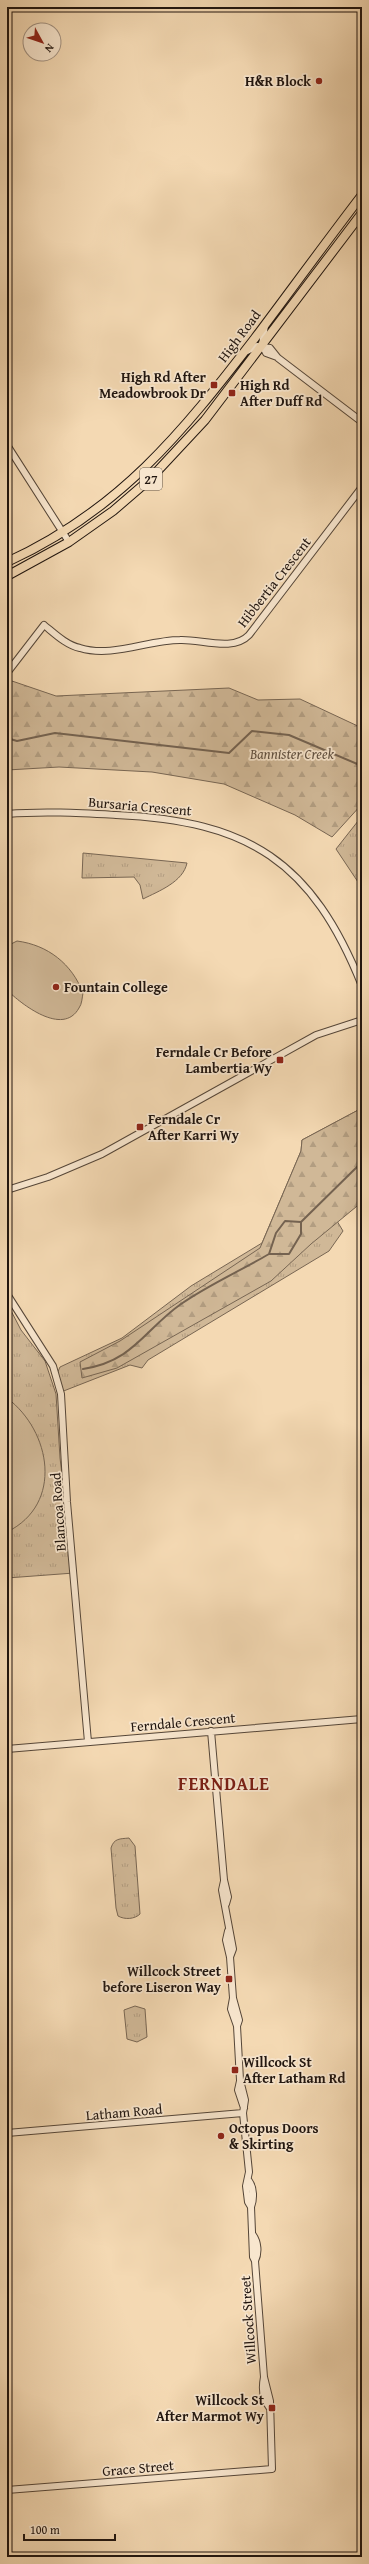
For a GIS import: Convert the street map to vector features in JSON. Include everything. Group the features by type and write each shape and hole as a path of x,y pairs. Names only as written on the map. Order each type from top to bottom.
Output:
{"main road":[{"name":"High Road","path":"7,562 63,532 107,502 144,470 197,414 362,195"},
{"name":"High Road","path":"7,576 69,542 112,511 149,480 205,420 362,213"}],"street":[{"path":"265,324 262,345 266,353 278,358 362,422"},
{"path":"241,356 249,349 262,345"},
{"path":"7,445 69,542"},
{"name":"Hibbertia Crescent","path":"7,673 44,625 71,645 88,650 115,650 181,640 240,642 249,636 362,487"},
{"name":"Bursaria Crescent","path":"7,814 45,811 176,819 226,832 251,844 299,879 315,898 349,954 362,986"},
{"path":"7,1190 48,1177 102,1154 316,1035 362,1020"},
{"name":"Blancoa Road","path":"7,1294 53,1366 61,1394 67,1502 88,1742"},
{"name":"Ferndale Crescent","path":"7,1749 362,1719"},
{"name":"Willcock Street","path":"211,1731 224,1880 228,1897 226,1904 228,1931 233,1949 230,1957 234,1998 239,2020 237,2026 240,2080 245,2100 244,2111 249,2181 252,2186 253,2201 251,2207 253,2235 256,2240 258,2256 256,2261 264,2377 268,2384 272,2469"},
{"name":"Latham Road","path":"7,2133 244,2111"},
{"name":"Grace Street","path":"7,2490 272,2469"}],"green space":[{"name":"Bannister Creek","path":"12,681 56,696 229,688 258,700 300,699 362,728 362,804 332,837 295,815 224,784 152,772 59,767 7,770 7,688"},
{"path":"362,816 362,888 336,849"},
{"path":"83,853 187,863 185,870 176,881 143,899 140,885 134,877 82,878"},
{"path":"17,941 28,943 49,952 58,958 72,973 83,993 80,1006 72,1016 63,1019 53,1019 42,1015 22,1003 7,990 7,946"},
{"path":"362,1108 362,1202 337,1221 343,1231 329,1251 148,1360 142,1368 130,1365 61,1392 56,1376 60,1367 122,1338 191,1286 262,1243 301,1151 302,1140"},
{"path":"362,1108 362,1202 311,1244 271,1281 117,1368 82,1378 80,1362 120,1341 260,1248 301,1151 302,1140"},
{"path":"7,1303 21,1330 45,1361 56,1394 60,1458 74,1573 7,1578"},
{"path":"7,1398 22,1412 34,1429 41,1448 45,1467 44,1486 37,1504 25,1520 7,1532"},
{"path":"129,1838 135,1846 140,1914 133,1918 118,1916 111,1848 114,1842 120,1839"},
{"path":"135,2006 145,2009 147,2037 137,2042 127,2039 124,2010"}],"waterway":[{"name":"Bannister Creek","path":"7,738 17,741 55,733 229,753 252,731 289,735 362,766"},
{"path":"301,1222 362,1162"},
{"path":"83,1369 100,1365 127,1352 181,1304 269,1254 276,1233 285,1221 301,1222"},
{"path":"269,1254 289,1254 301,1234 301,1222"}],"place":[{"name":"H&R Block","path":"319,81"},
{"name":"High Rd After Meadowbrook Dr","path":"214,385"},
{"name":"High Rd After Duff Rd","path":"232,393"},
{"name":"Fountain College","path":"56,987"},
{"name":"Ferndale Cr Before Lambertia Wy","path":"280,1060"},
{"name":"Ferndale Cr After Karri Wy","path":"140,1127"},
{"name":"Willcock Street before Liseron Way","path":"229,1979"},
{"name":"Willcock St After Latham Rd","path":"235,2070"},
{"name":"Octopus Doors & Skirting","path":"221,2136"},
{"name":"Willcock St After Marmot Wy","path":"272,2408"}],"district":[{"name":"FERNDALE","path":"224,1783"}]}
